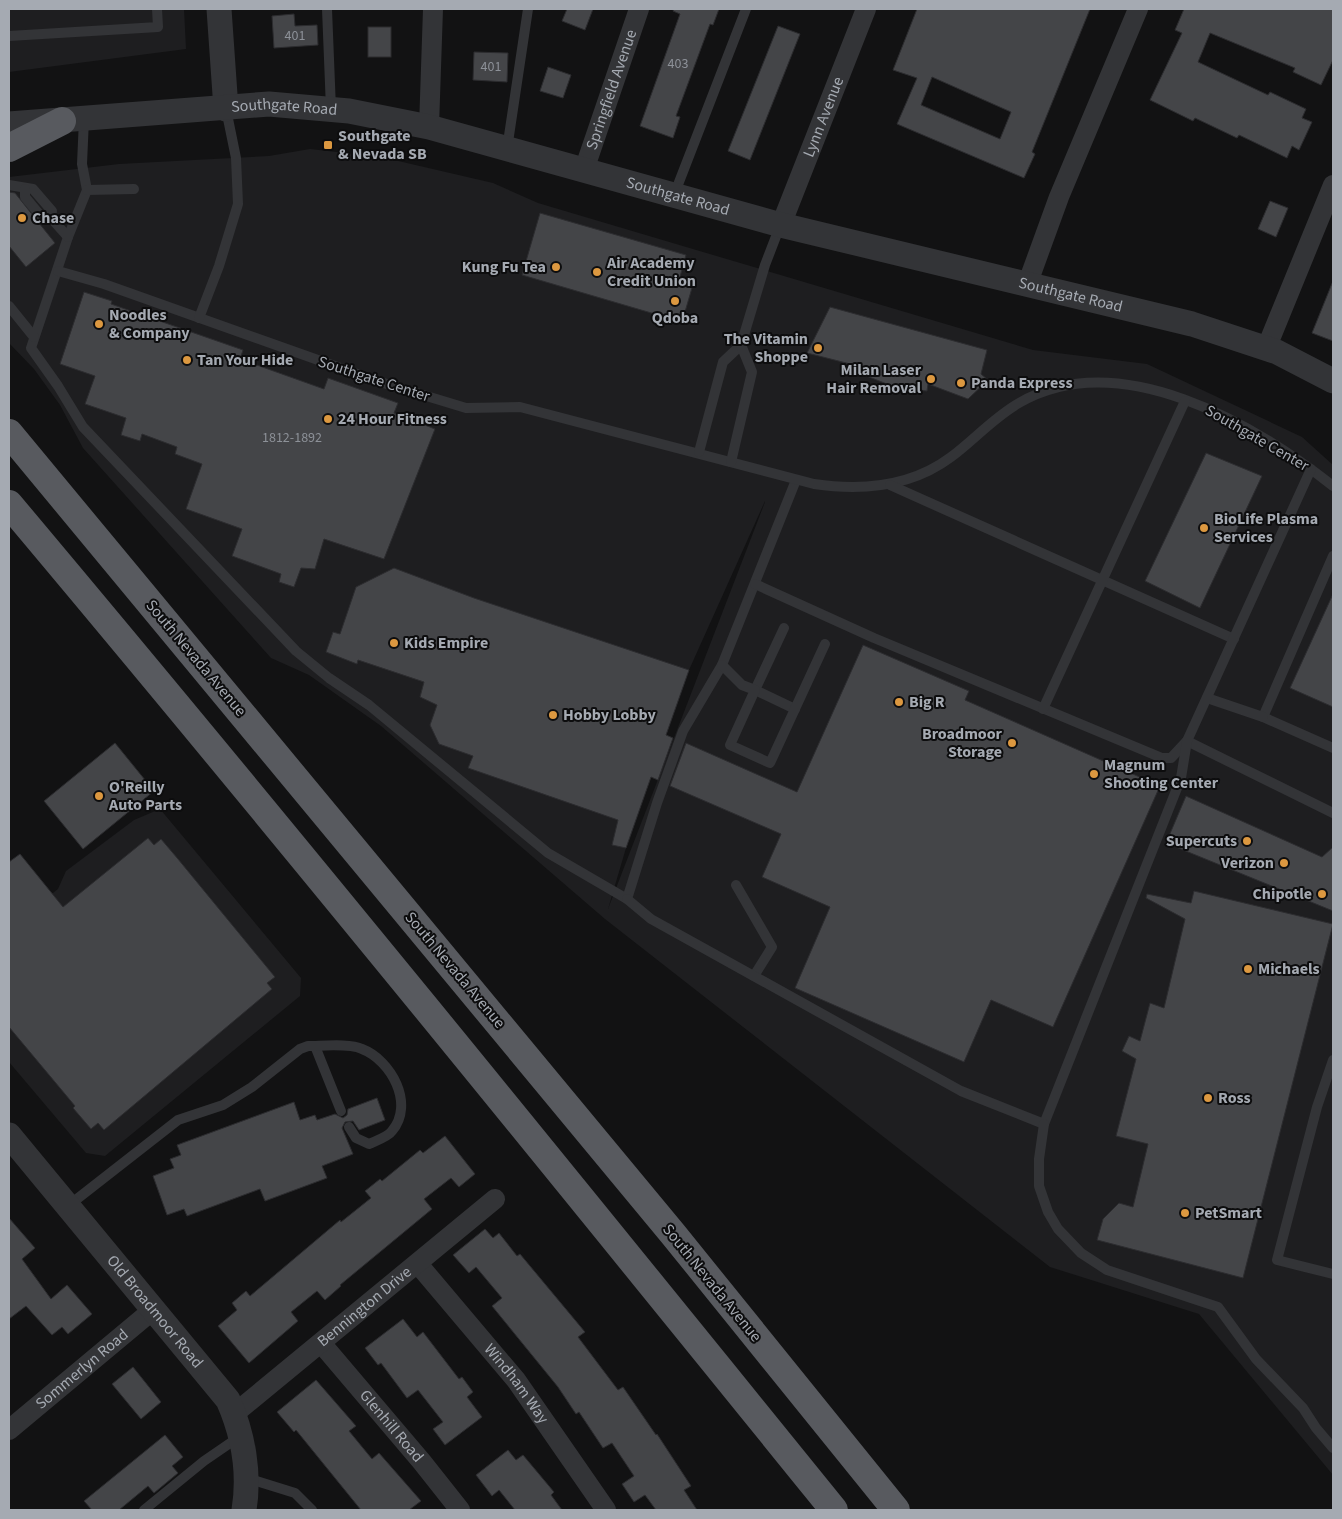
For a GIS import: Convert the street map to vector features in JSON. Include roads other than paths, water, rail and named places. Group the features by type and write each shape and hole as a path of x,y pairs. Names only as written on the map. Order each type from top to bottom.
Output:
{"highway":[{"path":"9,148 73,120"},
{"name":"South Nevada Avenue","path":"13,447 673,1234 897,1510"},
{"path":"9,504 189,719 622,1247 834,1510"}],"street":[{"path":"220,9 226,109"},
{"path":"429,127 433,9"},
{"name":"Springfield Avenue","path":"584,170 639,9"},
{"name":"Lynn Avenue","path":"781,225 866,9"},
{"path":"1027,285 1059,197 1138,9"},
{"name":"Southgate Road","path":"9,124 226,109 269,104 331,109 383,116 507,148 781,225 1192,324 1266,348 1333,381"},
{"path":"1266,348 1333,184"},
{"name":"Old Broadmoor Road","path":"9,1135 218,1386 238,1425 245,1478 244,1510"},
{"name":"Bennington Drive","path":"238,1425 321,1343 494,1199"},
{"name":"Windham Way","path":"418,1264 516,1380 606,1510"},
{"name":"Sommerlyn Road","path":"9,1430 29,1410 154,1309"},
{"name":"Glenhill Road","path":"321,1343 422,1462 460,1510"}],"lane":[{"path":"9,36 158,27 157,9"},
{"path":"327,9 331,109"},
{"path":"507,148 528,9"},
{"path":"674,195 746,9"},
{"path":"199,318 219,266 238,204 236,158 226,109"},
{"path":"73,120 87,190 68,236 31,348 58,386 82,427 296,652 329,678 369,705 548,853 627,899 651,919 961,1091 1044,1124"},
{"path":"9,185 25,189 26,197 44,220 51,218 68,236"},
{"path":"87,190 134,189"},
{"path":"699,452 723,362 741,346 765,265 781,225"},
{"name":"Southgate Center","path":"58,271 104,284 377,381 466,408 520,407 699,452 796,480 844,488 890,485 931,469 950,458 1017,404 1035,394 1059,386 1112,383 1142,388 1202,405 1231,420 1311,469 1333,486"},
{"path":"9,306 34,337"},
{"path":"731,462 752,372 741,346"},
{"path":"1043,709 1185,400"},
{"path":"1311,469 1187,741 1181,778 1044,1124 1039,1159 1039,1186 1048,1212 1058,1229 1080,1253 1107,1270 1218,1307 1256,1359 1304,1408 1316,1428 1333,1448"},
{"path":"627,899 657,803 684,732 722,665 796,480"},
{"path":"890,485 1234,639"},
{"path":"1263,717 1330,573 1333,556"},
{"path":"755,584 874,638 1162,758 1171,758 1187,741"},
{"path":"784,628 730,745 770,763 825,644"},
{"path":"722,665 742,685 795,709"},
{"path":"1207,698 1263,717 1333,748"},
{"path":"1187,741 1333,813"},
{"path":"736,885 772,947 754,976"},
{"path":"315,1046 341,1111"},
{"path":"68,1206 178,1120 223,1105 252,1087 300,1048 315,1046 362,1048 387,1065 400,1093 401,1114 392,1132 369,1144 356,1138 349,1127"},
{"path":"1333,1060 1317,1107 1277,1260 1333,1274"},
{"path":"144,1510 204,1461 238,1425"},
{"path":"245,1478 295,1493 312,1510"}],"place":[{"name":"Southgate & Nevada SB","path":"328,145"},
{"name":"Chase","path":"22,218"},
{"name":"Kung Fu Tea","path":"556,267"},
{"name":"Air Academy Credit Union","path":"597,272"},
{"name":"Qdoba","path":"675,301"},
{"name":"Noodles & Company","path":"99,324"},
{"name":"The Vitamin Shoppe","path":"818,348"},
{"name":"Tan Your Hide","path":"187,360"},
{"name":"Milan Laser Hair Removal","path":"931,379"},
{"name":"Panda Express","path":"961,383"},
{"name":"24 Hour Fitness","path":"328,419"},
{"name":"BioLife Plasma Services","path":"1204,528"},
{"name":"Kids Empire","path":"394,643"},
{"name":"Big R","path":"899,702"},
{"name":"Hobby Lobby","path":"553,715"},
{"name":"Broadmoor Storage","path":"1012,743"},
{"name":"Magnum Shooting Center","path":"1094,774"},
{"name":"O'Reilly Auto Parts","path":"99,796"},
{"name":"Supercuts","path":"1247,841"},
{"name":"Verizon","path":"1284,863"},
{"name":"Chipotle","path":"1322,894"},
{"name":"Michaels","path":"1248,969"},
{"name":"Ross","path":"1208,1098"},
{"name":"PetSmart","path":"1185,1213"}]}
